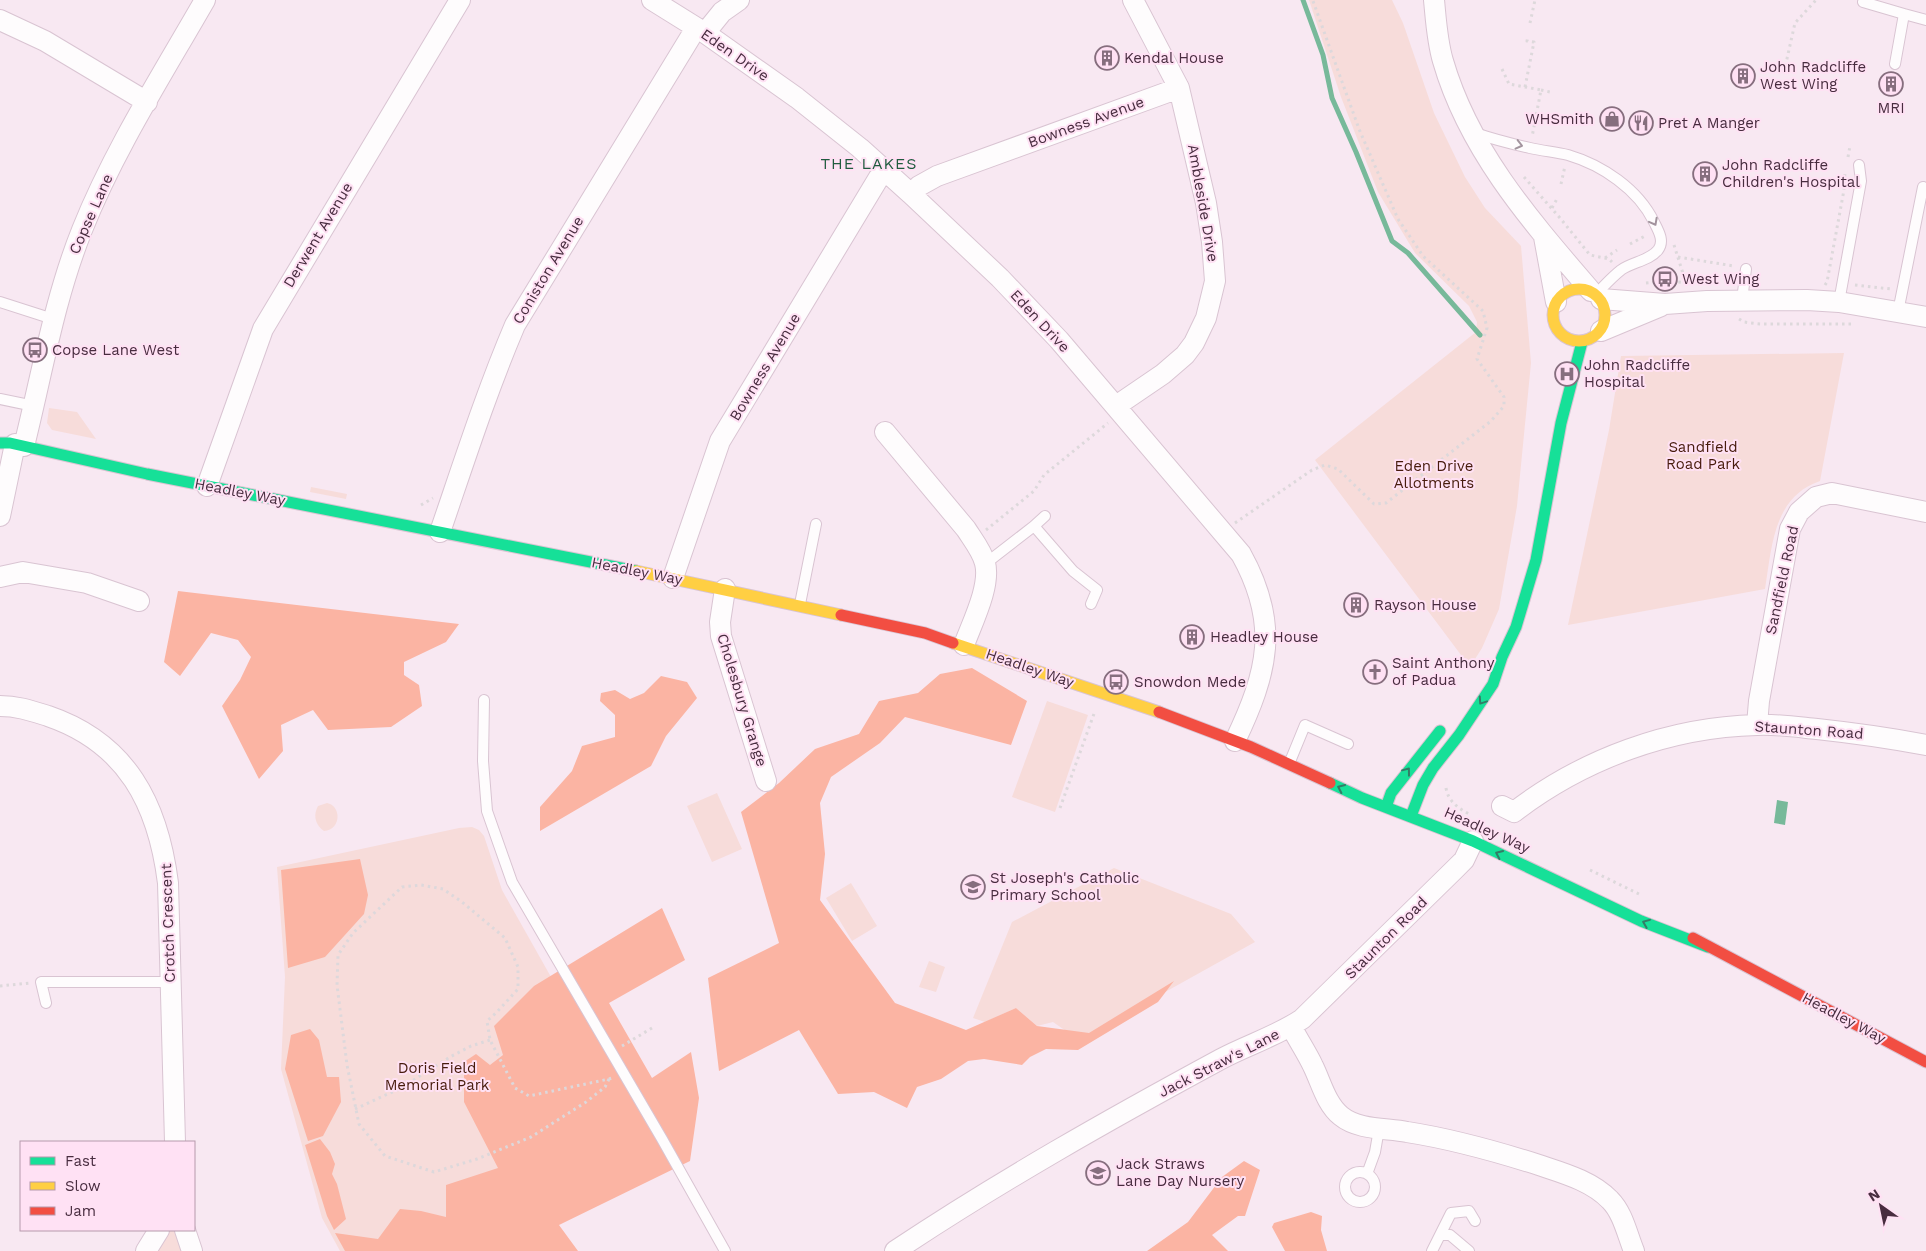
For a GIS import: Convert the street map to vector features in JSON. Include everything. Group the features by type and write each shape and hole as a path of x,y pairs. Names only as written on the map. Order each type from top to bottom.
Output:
{"main road":[{"path":"1578,288 1596,295 1606,316 1601,331 1593,339 1582,342 1560,339 1554,324 1553,313 1556,302 1565,293 1578,288"},
{"path":"1386,807 1404,797 1433,768 1459,735 1493,684 1502,657 1516,627 1536,560 1562,423 1582,342"},
{"path":"1561,374 1562,423"},
{"name":"Headley Way","path":"10,443 147,474 672,578 901,627 964,645 1144,707 1243,744 1290,760 1331,771"},
{"path":"1477,688 1502,657"},
{"path":"1404,797 1449,720"},
{"name":"Headley Way","path":"1290,760 1362,798 1472,842 1641,921 1708,947"},
{"path":"1404,797 1411,816"},
{"name":"Headley Way","path":"1661,917 1708,947 1926,1062"}],"street":[{"name":"Copse Lane","path":"0,516 10,443 34,406 53,319 82,230 121,150 205,0"},
{"name":"Derwent Avenue","path":"207,486 263,329 460,0"},
{"name":"Eden Drive","path":"652,0 701,31 797,98 884,169 911,194 1000,278 1059,340 1241,554 1252,574 1262,608 1266,637 1265,653 1257,689 1246,718 1243,744"},
{"name":"Coniston Avenue","path":"440,532 475,428 515,325 701,31 739,0"},
{"name":"Ambleside Drive","path":"1118,409 1185,355 1200,331 1214,292 1215,281 1206,203 1179,88 1133,0"},
{"path":"1434,0 1438,42 1442,60 1472,132 1502,181 1596,295 1665,304 1739,309 1841,294 1898,312 1926,317"},
{"path":"0,20 45,40 147,102"},
{"name":"Bowness Avenue","path":"911,194 919,186 937,176 1179,88"},
{"name":"Bowness Avenue","path":"672,578 720,441 884,169"},
{"path":"1544,234 1556,302"},
{"path":"1601,331 1665,304"},
{"path":"885,432 930,501 974,540 985,564 985,587 964,645"},
{"name":"Sandfield Road","path":"1757,724 1759,701 1790,529 1799,512 1816,496 1838,493 1926,512"},
{"path":"0,577 23,572 87,582 139,601"},
{"name":"Cholesbury Grange","path":"726,589 720,622 721,636 766,781"},
{"name":"Crotch Crescent","path":"0,706 27,708 61,721 104,745 121,763 141,790 155,820 164,851 168,882 175,1141"},
{"name":"Staunton Road","path":"1502,806 1514,812 1543,791 1577,771 1635,747 1695,732 1757,724 1863,733 1926,745"},
{"name":"Staunton Road","path":"1291,1026 1316,1007 1464,860 1472,842"},
{"name":"Jack Straw's Lane","path":"895,1251 960,1208 1053,1152 1221,1059 1291,1026 1313,1065 1325,1094 1341,1116 1356,1124 1379,1129 1449,1139 1506,1154 1569,1175 1609,1198 1617,1208 1634,1251"},
{"path":"146,1251 158,1231"},
{"path":"185,1231 192,1251"}],"lane":[{"path":"1864,0 1863,2 1926,20"},
{"path":"1895,64 1904,14"},
{"path":"1472,132 1530,148 1567,155 1606,172 1623,183 1640,200 1660,235 1661,243 1658,250 1652,255 1621,270 1596,295"},
{"path":"1841,294 1861,181 1859,165"},
{"path":"1898,312 1923,187"},
{"path":"1739,309 1742,268"},
{"path":"0,302 53,319"},
{"path":"0,399 34,406"},
{"path":"985,564 1045,516"},
{"path":"800,605 816,524"},
{"path":"1034,526 1073,571 1097,590 1091,604"},
{"path":"484,700 483,762 487,811 512,882 725,1251"},
{"path":"1290,760 1305,726 1348,744"},
{"path":"46,1003 41,982 170,982"},
{"path":"1367,1174 1375,1152 1379,1129"},
{"path":"1432,1251 1451,1213 1469,1211 1475,1221"},
{"path":"1440,1235 1450,1235 1469,1251"}],"path":[{"path":"1530,23 1535,0"},
{"path":"1784,72 1795,23 1816,0"},
{"path":"1223,532 1301,476 1319,466 1332,466 1338,469 1374,504 1386,503 1492,421 1504,406 1504,397 1477,358 1487,328 1483,311 1423,256 1398,219 1359,129 1313,1"},
{"path":"1526,87 1534,42 1527,41 1528,36"},
{"path":"1502,69 1509,84 1550,92"},
{"path":"1532,137 1541,90"},
{"path":"1819,287 1827,282 1850,146"},
{"path":"1561,184 1566,160"},
{"path":"1557,166 1571,171"},
{"path":"1522,174 1590,256 1608,259 1621,270"},
{"path":"1552,208 1558,198"},
{"path":"1630,244 1648,234 1643,228"},
{"path":"1674,247 1686,283"},
{"path":"1605,258 1617,250"},
{"path":"1678,257 1742,268"},
{"path":"1642,284 1665,281 1693,285"},
{"path":"1824,285 1841,294 1854,284 1893,289 1894,281"},
{"path":"1739,309 1744,322 1760,324 1858,324"},
{"path":"974,540 1034,491 1044,475 1118,409"},
{"path":"419,506 437,496"},
{"path":"1060,808 1096,708"},
{"path":"609,1079 606,1087 555,1122 531,1137 491,1154 434,1172 385,1156 358,1124 347,1065 337,985 338,955 353,932 402,887 421,885 443,889 506,938 518,967 518,989 487,1021 490,1040 515,1088 529,1096 609,1079 625,1077"},
{"path":"0,986 41,982"},
{"path":"611,1052 652,1028"},
{"path":"355,1109 401,1088 450,1056 490,1040"}],"green space":[{"name":"Eden Drive Allotments","path":"1309,0 1392,0 1403,23 1434,113 1465,177 1485,208 1521,246 1531,363 1517,506 1499,609 1482,648 1470,667 1315,460 1476,332 1477,322 1469,306 1415,253 1378,192 1341,97"},
{"name":"Sandfield Road Park","path":"1844,353 1820,481 1804,489 1784,511 1773,541 1765,589 1568,625 1609,430 1621,356"},
{"path":"49,408 77,412 96,439 52,430 47,423"},
{"path":"311,487 347,494 346,499 310,492"},
{"path":"1047,701 1088,715 1055,812 1012,797"},
{"path":"717,793 742,849 712,862 687,806"},
{"path":"327,803 335,808 338,818 334,827 324,831 317,823 316,813 318,806"},
{"name":"Doris Field Memorial Park","path":"472,827 479,830 484,836 502,890 644,1142 428,1251 340,1251 322,1218 281,1069 285,977 277,867 459,828"},
{"path":"1114,868 1231,914 1255,942 1079,1040 1053,1022 1037,1026 1016,1008 985,1022 973,1018 1012,922"},
{"path":"851,883 877,926 852,941 826,898"},
{"path":"929,961 945,967 936,992 919,987"},
{"path":"169,1231 176,1231 182,1251 158,1251"}],"shaded area":[{"path":"178,591 459,624 446,642 404,662 404,675 419,685 422,706 391,727 328,730 313,710 281,725 283,751 259,779 222,706 240,680 251,657 238,640 211,633 180,676 164,662"},
{"path":"972,668 1027,701 1011,745 905,717 880,743 831,777 820,803 825,854 820,900 895,1003 966,1030 1016,1008 1037,1026 1089,1033 1174,981 1158,1002 1078,1050 1046,1049 1030,1057 1022,1065 984,1059 968,1061 941,1079 917,1087 907,1108 874,1092 838,1094 799,1030 719,1071 708,978 779,943 741,812 779,783 815,749 859,734 879,701 918,693 940,674"},
{"path":"661,676 687,682 697,698 666,736 651,766 540,831 540,807 572,771 582,746 615,737 615,715 600,701 601,693 615,690 630,699 644,693"},
{"path":"1777,800 1788,802 1785,825 1774,823"},
{"path":"360,859 368,895 364,914 325,957 288,968 281,870"},
{"path":"662,908 685,960 609,1003 652,1078 691,1052 699,1098 690,1161 559,1225 578,1251 345,1251 335,1233 378,1239 400,1209 421,1211 446,1217 446,1185 498,1168 464,1102 464,1062 476,1054 490,1065 503,1055 494,1026 534,986"},
{"path":"310,1029 319,1040 327,1077 339,1077 341,1102 323,1136 308,1141 285,1069 291,1035"},
{"path":"320,1139 330,1152 335,1164 332,1174 337,1184 346,1219 334,1230 327,1216 305,1145"},
{"path":"1244,1161 1260,1170 1245,1216 1238,1216 1212,1235 1228,1251 1147,1251 1188,1222 1222,1177"},
{"path":"1311,1212 1322,1216 1321,1230 1327,1251 1285,1251 1272,1227 1274,1223"}],"waterway":[{"path":"1303,0 1323,55 1332,98 1392,241 1408,253 1480,335"}],"traffic: fast":[{"path":"1411,816 1423,785 1433,768 1459,735 1493,684 1502,657 1516,627 1536,560 1561,423 1582,342"},
{"path":"0,443 10,443 147,474 636,571"},
{"path":"1386,807 1391,793 1440,731"},
{"path":"1330,783 1362,798 1473,841 1641,921 1708,947"}],"traffic: slow":[{"path":"1574,289 1584,289 1598,296 1605,310 1605,315 1605,320 1598,334 1584,341 1574,341 1564,337 1557,330 1553,320 1553,310 1557,300 1564,293 1574,289"},
{"path":"636,571 841,615"},
{"path":"953,643 1159,712"}],"traffic: jam":[{"path":"841,615 925,633 953,643"},
{"path":"1159,712 1251,747 1330,783"},
{"path":"1693,938 1926,1062"}],"place":[{"name":"Kendal House","path":"1107,58"},
{"name":"John Radcliffe West Wing","path":"1743,76"},
{"name":"MRI","path":"1891,84"},
{"name":"WHSmith","path":"1612,119"},
{"name":"Pret A Manger","path":"1641,123"},
{"name":"John Radcliffe Children's Hospital","path":"1705,174"},
{"name":"West Wing","path":"1665,279"},
{"name":"Copse Lane West","path":"35,350"},
{"name":"John Radcliffe Hospital","path":"1567,374"},
{"name":"Rayson House","path":"1356,605"},
{"name":"Headley House","path":"1192,637"},
{"name":"Saint Anthony of Padua","path":"1375,672"},
{"name":"Snowdon Mede","path":"1116,682"},
{"name":"St Joseph's Catholic Primary School","path":"973,887"},
{"name":"Jack Straws Lane Day Nursery","path":"1098,1173"}],"district":[{"name":"THE LAKES","path":"869,163"}]}
